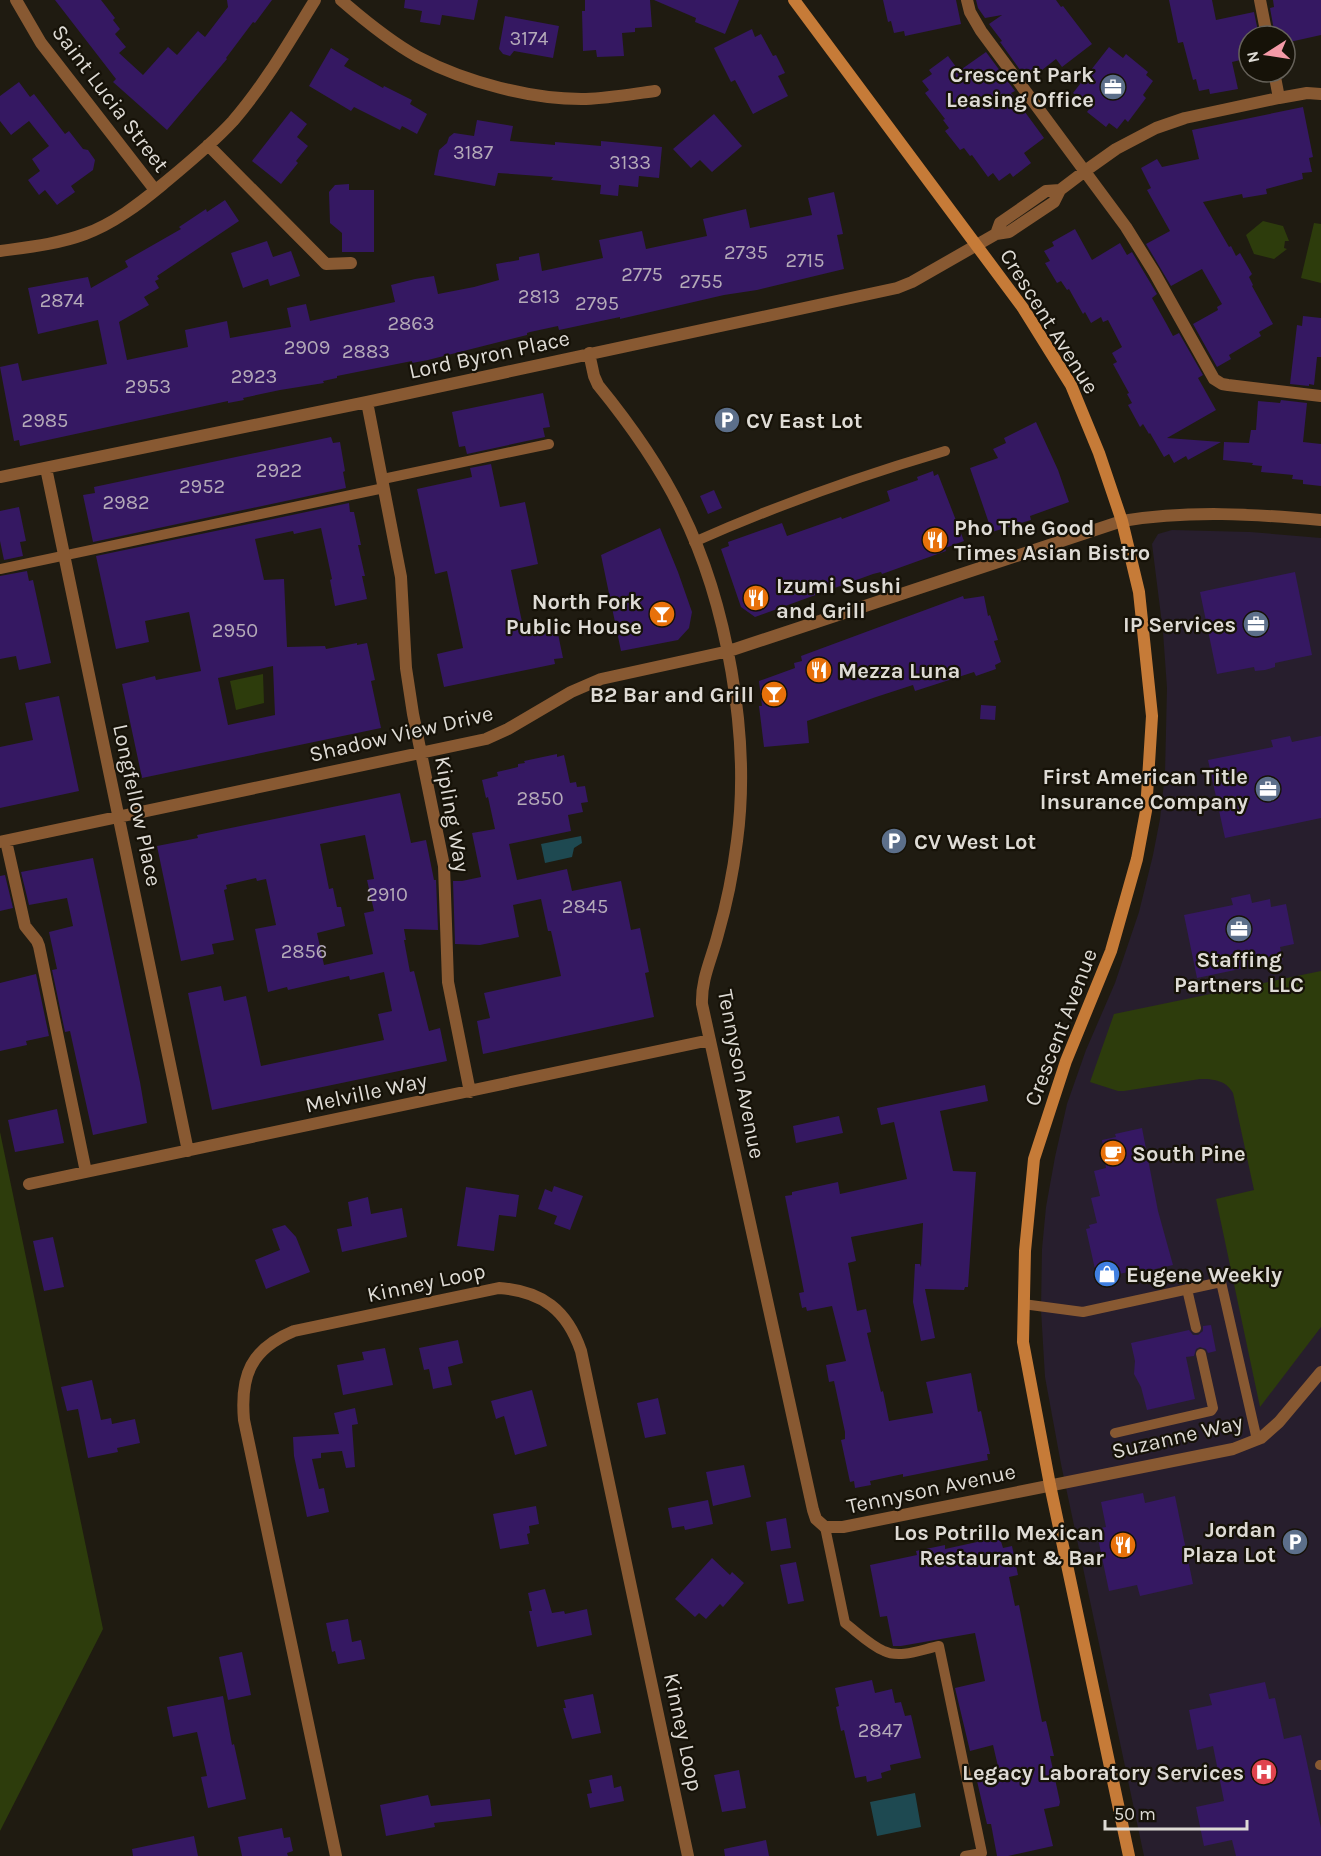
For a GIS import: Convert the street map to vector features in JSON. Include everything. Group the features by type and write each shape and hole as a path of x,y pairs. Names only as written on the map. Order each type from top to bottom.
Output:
{"street":[{"name":"Saint Lucia Street","path":"16,0 41,43 155,190"},
{"path":"0,251 46,244 85,234 121,215 155,190 231,123 272,71 315,0"},
{"path":"341,0 418,57 485,84 561,98 586,99 655,91"},
{"name":"Crescent Avenue","path":"794,0 978,245 1023,308 1071,385 1099,453 1122,521 1139,592 1151,703 1151,745 1146,812 1136,867 1111,951 1066,1061 1034,1159 1025,1251 1023,1304 1023,1342 1050,1485 1129,1856"},
{"path":"967,0 970,12 981,31 1085,171 1145,257 1214,379 1228,385 1321,396"},
{"path":"1260,0 1265,24"},
{"path":"1276,84 1279,98"},
{"name":"Crescent Avenue","path":"978,245 996,234 1009,232 1054,202 1060,190 1116,149 1171,122 1279,98 1307,93 1321,94"},
{"path":"208,145 326,264 351,263"},
{"name":"Lord Byron Place","path":"0,477 367,402 897,288 978,245"},
{"name":"Tennyson Avenue","path":"589,353 596,380 658,469 681,510 717,607 729,651 737,712 740,803 738,838 730,887 703,982 702,1005 816,1519 825,1527 843,1527 1050,1485"},
{"name":"Kipling Way","path":"367,402 401,577 406,668 444,866 447,975 470,1092"},
{"name":"Longfellow Place","path":"46,468 188,1151"},
{"name":"Shadow View Drive","path":"3,841 421,753 496,735 572,692 601,679 729,651 1122,521 1156,515 1206,513 1321,520"},
{"path":"3,841 25,926 39,946 86,1172"},
{"name":"Melville Way","path":"29,1184 710,1040"},
{"name":"Kinney Loop","path":"336,1856 244,1420 243,1395 248,1370 261,1351 281,1336 294,1331 499,1288 514,1289 531,1295 558,1310 575,1335 581,1351 688,1856"},
{"name":"Suzanne Way","path":"1050,1485 1233,1449 1257,1440 1279,1422 1321,1372"}],"lane":[{"path":"0,569 383,484 549,444"},
{"path":"694,542 742,521 857,479 945,451"},
{"path":"1023,1304 1089,1312 1221,1282 1257,1440"},
{"path":"1187,1289 1196,1328"},
{"path":"1115,1433 1211,1411 1212,1400 1202,1354"},
{"path":"825,1527 845,1623 883,1651 891,1653 900,1654 939,1646 982,1852 965,1856"}],"shaded area":[{"path":"1172,530 1250,532 1321,538 1321,1856 1144,1856 1061,1464 1045,1377 1041,1310 1042,1249 1046,1207 1055,1157 1067,1104 1086,1050 1115,983 1139,912 1160,819 1165,773 1167,688 1163,632 1152,544 1158,534"}],"green space":[{"path":"1263,221 1283,226 1289,241 1285,241 1284,248 1287,249 1274,259 1254,254 1246,235"},
{"path":"1314,223 1321,224 1321,283 1301,278"},
{"path":"263,674 264,703 236,710 230,681"},
{"path":"1321,971 1321,1327 1260,1407 1216,1199 1254,1190 1233,1093 1227,1085 1210,1079 1124,1091 1090,1082 1114,1014"},
{"path":"0,1132 103,1629 0,1831"}],"water":[{"path":"581,836 582,843 574,848 572,857 545,863 541,844"},
{"path":"915,1793 921,1827 877,1836 870,1802"}],"building":[{"path":"55,0 101,0 115,18 113,20 120,29 115,34 126,47 119,53 143,75 168,47 177,55 198,31 205,37 228,7 227,0 272,0 227,59 167,130 113,82 116,79"},
{"path":"405,0 478,0 474,20 442,15 440,25 420,22 422,11 404,8"},
{"path":"585,0 650,0 652,27 635,28 635,32 622,33 624,56 597,57 596,50 583,51 582,11 585,11"},
{"path":"654,0 739,0 725,34 695,22 696,18"},
{"path":"883,0 956,0 961,24 905,36 904,31 894,33 891,21 888,22"},
{"path":"976,0 1056,0 1092,44 1062,67 1056,59 1028,81 989,24 1002,15 985,18"},
{"path":"1169,0 1212,0 1216,20 1254,12 1256,24 1237,24 1237,61 1232,62 1238,89 1210,94 1209,89 1199,91 1196,79 1193,80 1183,42 1178,43"},
{"path":"1273,0 1321,0 1321,35 1297,40 1297,24 1273,24 1270,8 1274,7"},
{"path":"505,16 559,26 553,58 514,51 510,56 503,54 499,49"},
{"path":"752,29 755,37 761,34 773,56 776,55 785,73 778,76 788,96 753,114 735,80 731,82 714,48"},
{"name":"Crescent Park Leasing Office","path":"1109,47 1123,58 1126,54 1148,72 1146,75 1153,81 1143,95 1146,98 1128,122 1125,119 1117,129 1109,123 1106,127 1087,112 1090,108 1077,99 1078,97 1073,93"},
{"path":"331,48 349,59 344,66 383,88 384,86 412,100 410,104 427,114 417,134 402,126 400,130 354,107 351,111 309,86"},
{"path":"986,52 1015,91 1011,93 1044,138 1024,153 1031,163 1013,177 1010,173 999,181 993,173 988,177 972,155 970,156 964,148 960,150 945,131 949,128 943,120 945,119 925,93 929,90 922,81 932,74 929,70 948,56 959,71"},
{"path":"19,82 30,97 34,94 65,134 69,131 95,160 93,170 71,186 75,192 57,205 45,190 39,195 28,180 40,171 32,159 49,146 29,121 11,135 0,121 0,96"},
{"path":"1303,107 1313,157 1309,158 1312,172 1302,173 1303,179 1266,189 1267,194 1243,198 1242,194 1203,202 1229,247 1231,246 1236,256 1240,253 1252,274 1249,277 1252,286 1273,324 1259,332 1261,336 1229,355 1231,359 1217,367 1193,324 1218,310 1217,307 1222,304 1202,269 1171,286 1146,244 1170,231 1147,190 1151,188 1141,168 1157,159 1162,167 1199,159 1192,130"},
{"path":"291,111 307,124 297,137 308,146 281,184 252,161"},
{"path":"714,114 742,146 712,172 700,160 691,168 673,149"},
{"path":"477,120 513,126 510,141 601,146 601,141 662,147 659,178 639,176 638,187 619,185 618,196 600,194 601,185 551,180 553,177 498,173 495,186 434,175 439,150 447,143 449,137 454,133 474,136"},
{"path":"349,184 349,190 374,190 374,252 342,252 342,233 330,223 329,192 335,185"},
{"path":"834,192 843,234 837,235 844,269 620,319 620,317 559,330 558,326 530,332 527,335 428,360 337,376 337,378 323,381 324,383 280,390 243,398 244,400 228,403 228,401 20,446 19,440 14,441 0,367 18,363 22,381 107,364 98,320 38,334 28,288 88,277 91,288 128,267 125,261 181,229 179,227 206,209 207,212 225,200 239,221 157,276 159,279 155,281 159,288 144,297 149,305 119,322 127,360 188,347 185,330 227,321 230,338 291,327 287,308 306,304 310,321 395,302 391,285 415,279 434,276 438,294 499,280 496,264 519,260 519,257 539,253 542,271 603,258 599,240 642,231 646,249 707,236 703,219 746,209 750,228 812,215 808,198"},
{"path":"1075,229 1092,260 1120,243 1127,255 1132,252 1157,294 1152,298 1173,336 1179,333 1203,375 1198,378 1216,410 1167,438 1221,442 1188,460 1186,456 1174,463 1169,454 1164,457 1143,424 1140,427 1128,405 1132,403 1127,394 1129,393 1113,364 1117,362 1112,353 1122,347 1108,320 1103,322 1101,317 1091,323 1085,312 1083,314 1069,289 1067,290 1061,281 1057,283 1045,263 1050,261 1044,251 1054,246 1052,242"},
{"path":"267,241 273,257 291,251 300,276 270,286 268,279 243,288 231,253"},
{"path":"1303,316 1321,318 1321,357 1317,357 1314,385 1309,384 1309,386 1290,384 1297,325 1302,326"},
{"path":"543,393 550,427 543,428 545,437 467,454 465,446 459,447 452,412"},
{"path":"1281,400 1307,403 1303,442 1321,444 1321,486 1303,484 1303,480 1292,479 1293,475 1261,472 1262,466 1252,465 1253,463 1223,460 1224,442 1249,443 1251,430 1256,430 1258,401 1280,403"},
{"path":"1036,422 1058,470 1069,502 1030,516 1031,520 992,532 970,468 998,458 993,449 1006,443 1004,438"},
{"path":"331,437 333,443 340,442 346,488 93,542 83,495 95,493 94,487"},
{"path":"491,464 500,507 525,502 538,564 511,570 525,636 557,629 563,658 554,659 555,664 444,687 437,654 463,648 447,571 435,574 417,489 472,477 470,468"},
{"path":"933,471 934,476 938,474 964,541 945,548 946,551 882,574 881,572 873,574 755,617 741,607 721,549 729,546 728,542 782,523 787,536 841,517 842,519 890,501 887,491 918,480 917,477"},
{"path":"714,490 722,508 708,514 700,496"},
{"path":"349,503 350,512 354,512 361,545 358,545 365,576 362,576 367,599 335,606 330,580 332,579 321,528 255,539 264,580 284,579 287,647 325,646 326,649 367,643 375,680 371,681 381,728 142,778 122,684 155,676 156,680 201,671 189,612 145,621 149,642 116,649 96,556","holes":["273,666 275,715 228,725 218,678"]},
{"path":"19,507 26,541 20,542 23,556 4,560 0,541 0,511"},
{"path":"660,528 692,612 689,628 678,640 621,651 601,555"},
{"path":"27,571 29,581 33,580 51,663 19,670 16,656 0,659 0,576"},
{"name":"IP Services","path":"1295,572 1312,655 1275,663 1275,667 1265,670 1255,671 1254,667 1217,674 1200,592"},
{"path":"963,596 964,599 984,596 988,616 990,615 998,640 994,641 1001,662 995,665 996,669 976,676 974,672 915,691 913,685 876,697 807,721 809,743 764,747 759,706 762,706 759,681 795,668 794,663 802,661 801,656"},
{"path":"59,696 79,791 0,808 0,747 33,740 25,703"},
{"path":"981,705 996,706 995,720 980,719"},
{"name":"First American Title Insurance Company","path":"1290,736 1292,742 1321,736 1321,818 1225,838 1208,760 1273,747 1271,740"},
{"path":"557,754 557,757 564,755 570,783 576,782 577,787 585,786 588,802 581,803 583,812 568,815 571,831 509,844 517,880 567,869 572,891 621,881 631,930 640,928 649,972 645,973 654,1017 483,1054 477,1021 490,1018 484,993 561,976 541,899 513,905 519,937 480,945 455,944 453,881 481,877 472,833 495,829 482,780 498,776 497,772 518,767 518,764 525,763 524,761"},
{"path":"400,793 411,843 426,840 434,880 436,880 438,930 404,929 406,940 404,940 410,972 414,971 429,1031 440,1028 447,1061 212,1110 188,993 221,986 224,1001 246,996 261,1066 384,1040 378,1014 392,1011 384,972 350,980 349,976 288,990 287,987 268,992 255,929 276,925 266,879 257,881 256,878 226,885 227,889 224,890 234,940 212,944 214,954 181,961 157,846 198,838 197,835","holes":["365,835 374,879 367,880 374,911 364,913 373,954 324,965 317,933 345,926 341,907 337,907 333,888 329,889 320,844"]},
{"path":"93,858 147,1123 93,1135 70,1031 65,1032 52,970 57,969 49,932 73,926 67,898 29,905 21,872"},
{"path":"5,875 13,908 0,911 0,876"},
{"name":"Staffing Partners LLC","path":"1250,894 1252,903 1270,899 1271,907 1286,904 1294,944 1280,947 1283,960 1197,978 1184,915 1233,905 1231,898"},
{"path":"36,974 49,1036 26,1041 27,1045 0,1051 0,983"},
{"path":"985,1085 988,1101 940,1111 953,1171 976,1172 968,1287 964,1290 925,1289 935,1338 921,1341 913,1302 915,1264 920,1264 921,1267 923,1223 851,1237 856,1261 848,1263 857,1311 866,1309 871,1332 867,1333 889,1421 933,1413 926,1382 971,1373 978,1412 981,1411 990,1454 987,1454 988,1460 903,1477 903,1474 870,1481 871,1485 855,1488 854,1481 850,1482 841,1440 845,1439 845,1432 834,1381 829,1382 826,1365 846,1361 832,1306 807,1311 806,1307 802,1308 799,1293 804,1292 785,1196 792,1195 792,1192 838,1182 840,1194 907,1179 894,1122 881,1125 877,1108"},
{"path":"57,1109 64,1143 15,1152 8,1120"},
{"path":"839,1116 843,1133 796,1143 793,1126"},
{"path":"1142,1128 1158,1211 1173,1265 1097,1278 1086,1229 1090,1228 1089,1225 1097,1223 1091,1198 1100,1196 1094,1171 1106,1168 1102,1140 1116,1137 1115,1134"},
{"path":"554,1186 583,1196 570,1230 554,1224 557,1216 538,1209 545,1189 552,1192"},
{"path":"466,1187 519,1195 516,1217 499,1215 494,1251 457,1246"},
{"path":"368,1197 371,1214 402,1208 407,1237 342,1252 337,1229 352,1226 348,1202"},
{"path":"285,1225 296,1237 310,1272 266,1289 255,1260 280,1250 272,1229"},
{"path":"53,1237 64,1287 44,1291 33,1241"},
{"path":"1211,1325 1216,1351 1208,1353 1206,1349 1200,1347 1196,1349 1194,1356 1186,1357 1195,1399 1147,1410 1141,1387 1134,1374 1135,1361 1131,1343 1189,1330 1193,1335 1198,1335 1203,1331 1203,1326"},
{"path":"458,1340 463,1363 448,1367 452,1385 433,1389 429,1369 424,1370 419,1348"},
{"path":"385,1348 393,1385 343,1395 337,1365 364,1360 362,1352"},
{"path":"92,1380 101,1420 111,1418 112,1424 135,1419 140,1443 117,1448 118,1452 88,1458 78,1409 67,1411 61,1387"},
{"path":"532,1390 547,1446 515,1455 504,1416 496,1419 491,1401"},
{"path":"658,1398 666,1434 645,1438 637,1403"},
{"path":"355,1408 358,1424 352,1425 355,1467 346,1468 342,1451 321,1453 321,1458 312,1459 319,1489 324,1488 329,1512 307,1517 294,1456 293,1437 339,1434 334,1413"},
{"path":"744,1465 751,1497 713,1506 706,1472"},
{"name":"Los Potrillo Mexican Restaurant & Bar","path":"1143,1493 1145,1503 1175,1496 1193,1584 1140,1596 1137,1585 1109,1591 1096,1529 1106,1527 1101,1502"},
{"path":"708,1500 713,1524 685,1530 684,1526 672,1528 668,1508"},
{"path":"536,1506 539,1524 529,1526 530,1533 527,1534 529,1544 500,1549 493,1514"},
{"path":"786,1518 791,1548 771,1551 766,1522"},
{"path":"991,1536 992,1539 1000,1538 1003,1548 1012,1546 1018,1575 1009,1577 1015,1606 1019,1605 1042,1722 1046,1721 1054,1756 1050,1756 1060,1802 1059,1806 1044,1809 1053,1846 1008,1856 997,1856 991,1824 987,1824 977,1781 1000,1775 993,1745 970,1751 955,1688 985,1681 975,1633 893,1646 887,1616 880,1617 870,1565 917,1555 916,1551 945,1545 945,1549 977,1542 977,1539"},
{"path":"712,1558 730,1575 732,1572 744,1583 723,1607 720,1604 706,1619 699,1613 695,1617 675,1599"},
{"path":"796,1562 804,1601 788,1604 780,1565"},
{"path":"545,1589 552,1613 564,1611 565,1614 587,1609 592,1635 537,1647 529,1611 532,1611 528,1593"},
{"path":"348,1619 352,1642 361,1640 365,1659 338,1664 335,1651 332,1652 326,1623"},
{"path":"242,1652 251,1695 228,1700 219,1657"},
{"path":"872,1680 875,1693 892,1689 895,1703 901,1702 905,1716 911,1715 921,1758 890,1765 891,1770 881,1773 882,1778 867,1782 866,1776 855,1778 844,1730 841,1731 835,1688"},
{"path":"1265,1682 1269,1699 1275,1698 1284,1739 1301,1735 1321,1828 1321,1856 1236,1856 1232,1840 1204,1846 1196,1807 1224,1801 1213,1746 1197,1750 1189,1710 1212,1705 1209,1694"},
{"path":"593,1694 601,1733 572,1739 563,1708 566,1708 564,1700"},
{"path":"223,1696 232,1745 234,1744 246,1799 208,1808 201,1777 207,1776 197,1732 173,1737 167,1707"},
{"path":"739,1770 746,1808 722,1812 714,1775"},
{"path":"612,1775 614,1788 621,1786 624,1801 590,1808 587,1794 592,1793 589,1780"},
{"path":"428,1795 431,1806 490,1799 492,1816 434,1823 435,1827 386,1836 380,1805"},
{"path":"282,1828 284,1838 290,1837 293,1851 287,1853 288,1856 242,1856 238,1837"},
{"path":"194,1836 198,1856 133,1856 132,1849"},
{"path":"766,1840 769,1856 725,1856 724,1849"}],"place":[{"name":"Crescent Park Leasing Office","path":"1113,87"},
{"name":"CV East Lot","path":"727,420"},
{"name":"Pho The Good Times Asian Bistro","path":"935,540"},
{"name":"Izumi Sushi and Grill","path":"756,598"},
{"name":"North Fork Public House","path":"662,614"},
{"name":"IP Services","path":"1256,624"},
{"name":"Mezza Luna","path":"819,670"},
{"name":"B2 Bar and Grill","path":"774,694"},
{"name":"First American Title Insurance Company","path":"1268,789"},
{"name":"CV West Lot","path":"894,841"},
{"name":"Staffing Partners LLC","path":"1239,929"},
{"name":"South Pine","path":"1113,1153"},
{"name":"Eugene Weekly","path":"1107,1274"},
{"name":"Jordan Plaza Lot","path":"1295,1542"},
{"name":"Los Potrillo Mexican Restaurant & Bar","path":"1123,1545"},
{"name":"Legacy Laboratory Services","path":"1264,1772"}]}
